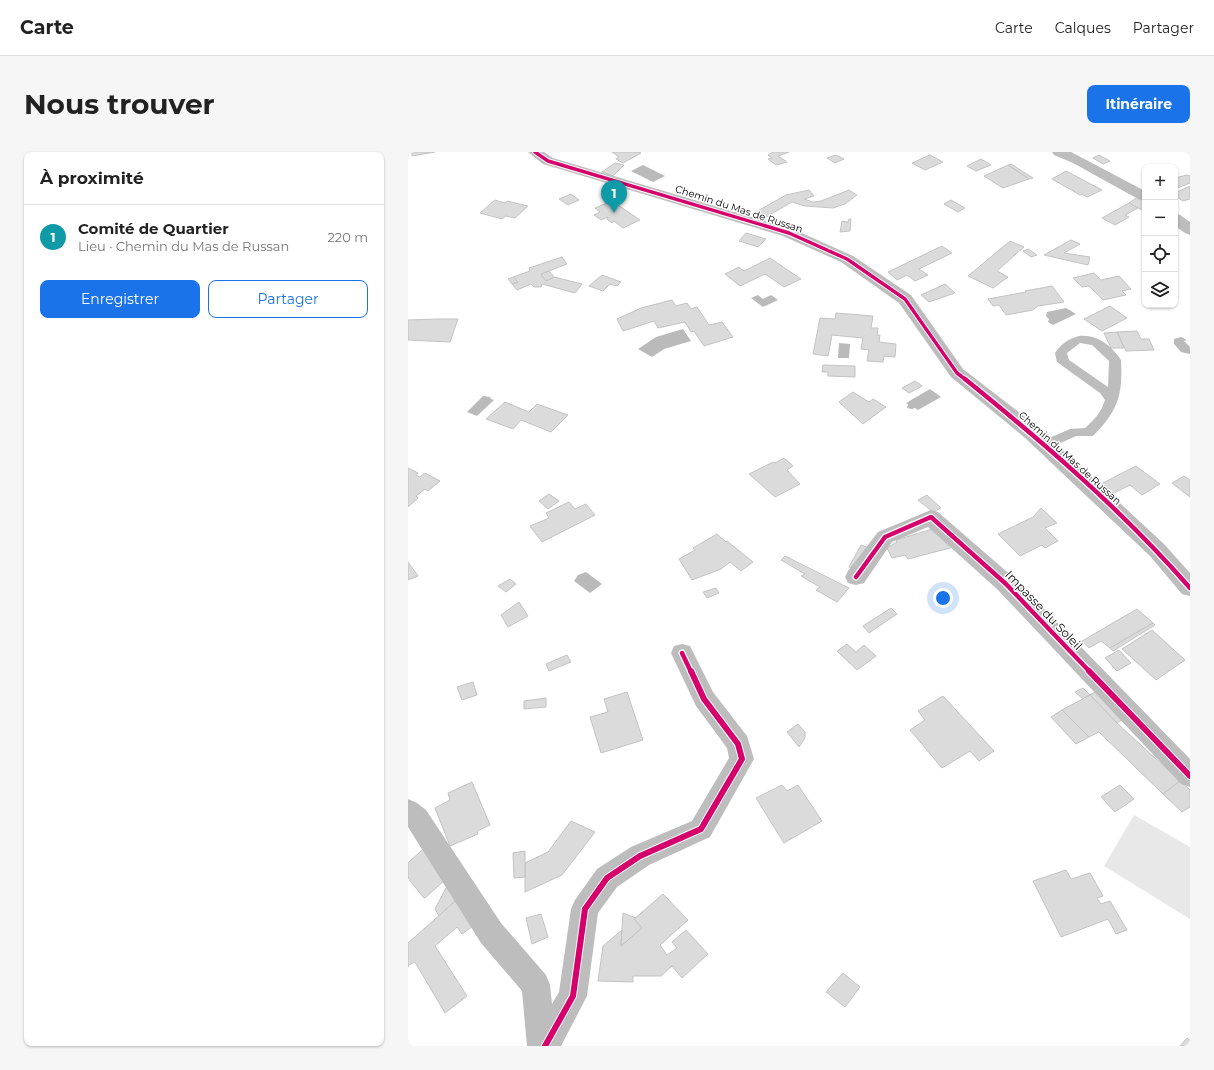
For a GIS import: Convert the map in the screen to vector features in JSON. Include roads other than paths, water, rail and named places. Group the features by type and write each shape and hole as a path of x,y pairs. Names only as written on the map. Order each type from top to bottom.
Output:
{"street":[{"name":"Chemin du Mas de Russan","path":"535,152 548,161 789,233 848,258 905,299 957,373 1032,432 1157,550 1190,588"},
{"path":"1060,152 1078,160 1142,195"},
{"path":"1178,220 1190,230"},
{"name":"Impasse du Soleil","path":"856,578 885,537 931,517 1006,584 1190,776"},
{"path":"543,1046 573,996 585,909 607,878 640,856 701,830 742,759 738,744 704,699 682,653"},
{"path":"408,811 417,818 491,933 536,985 543,1046"}],"lane":[{"path":"1046,446 1075,432 1088,433 1107,412 1111,399 1116,382 1115,360 1094,341 1076,340 1067,345 1061,353 1063,362 1104,390 1111,399"}],"place":[{"name":"Comité de Quartier","path":"614,213"}]}
